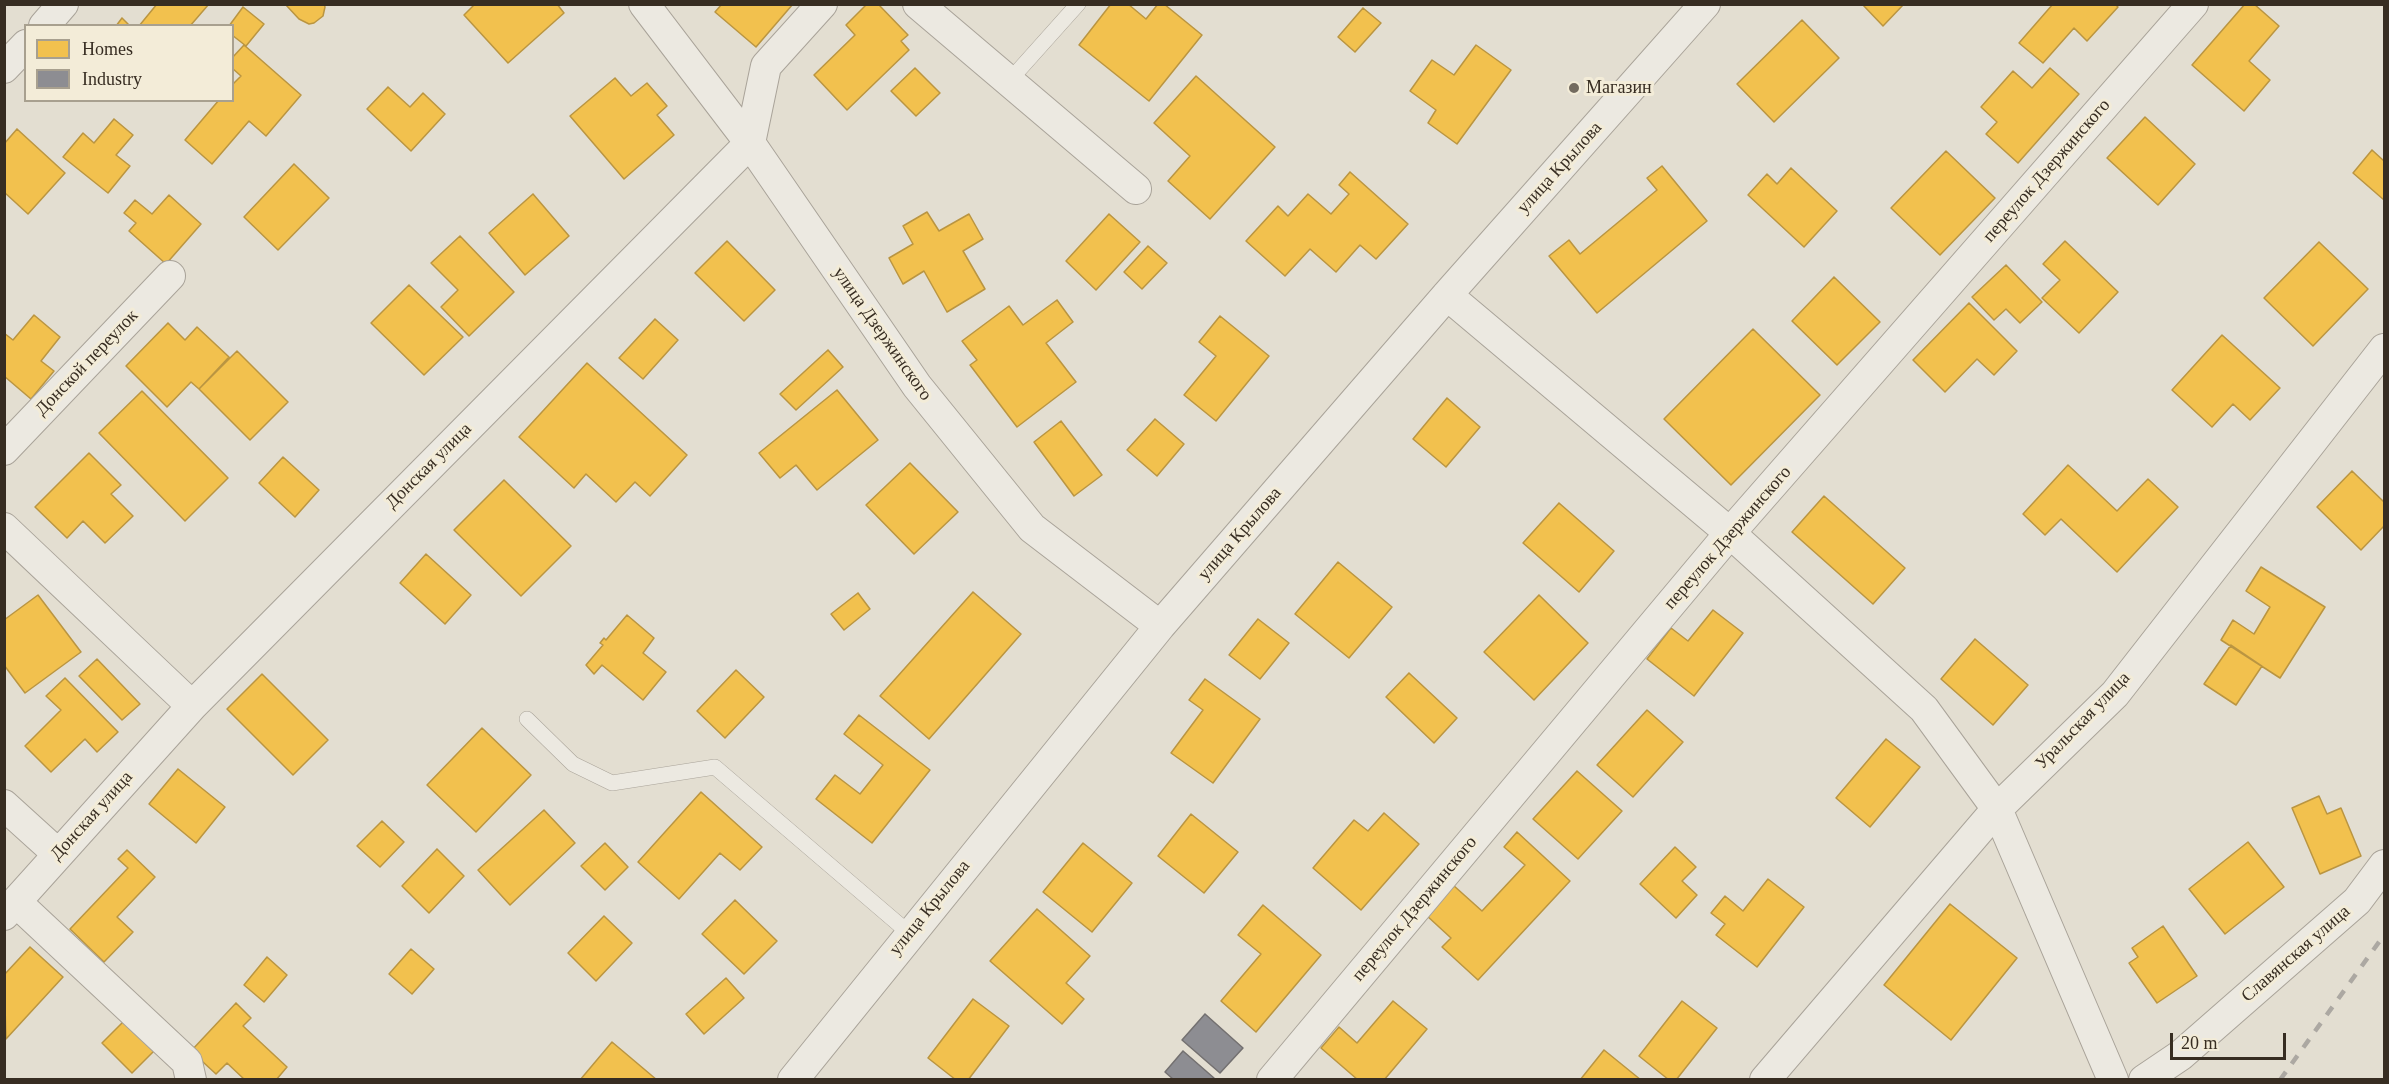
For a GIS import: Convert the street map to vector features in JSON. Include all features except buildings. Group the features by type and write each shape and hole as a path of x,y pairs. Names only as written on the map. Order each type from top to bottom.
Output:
{"street":[{"path":"46,24 63,4"},
{"name":"улица Дзержинского","path":"644,4 750,143 917,386 1032,528 1160,626"},
{"path":"750,143 766,66 822,4"},
{"path":"918,4 1136,189"},
{"name":"улица Крылова","path":"793,1080 909,933 1160,626 1447,296 1706,4"},
{"name":"переулок Дзержинского","path":"1272,1080 1730,533 2193,4"},
{"path":"4,68 24,47"},
{"name":"Донская улица","path":"10,908 192,706 750,143"},
{"name":"Донской переулок","path":"4,450 170,276"},
{"path":"1447,296 1730,533 1924,709 1997,809 2113,1080"},
{"name":"Уральская улица","path":"1765,1080 1997,809 2115,694 2385,349"},
{"path":"4,528 192,706"},
{"path":"4,805 58,854"},
{"name":"Славянская улица","path":"2144,1080 2181,1055 2357,901 2385,865"},
{"path":"10,908 187,1062 191,1080"}],"lane":[{"path":"1010,81 1078,4"},
{"path":"527,720 573,764 612,783 715,767 909,933"}],"railway":[{"path":"2280,1080 2384,935"}],"place":[{"name":"Магазин","path":"1574,88"}]}
